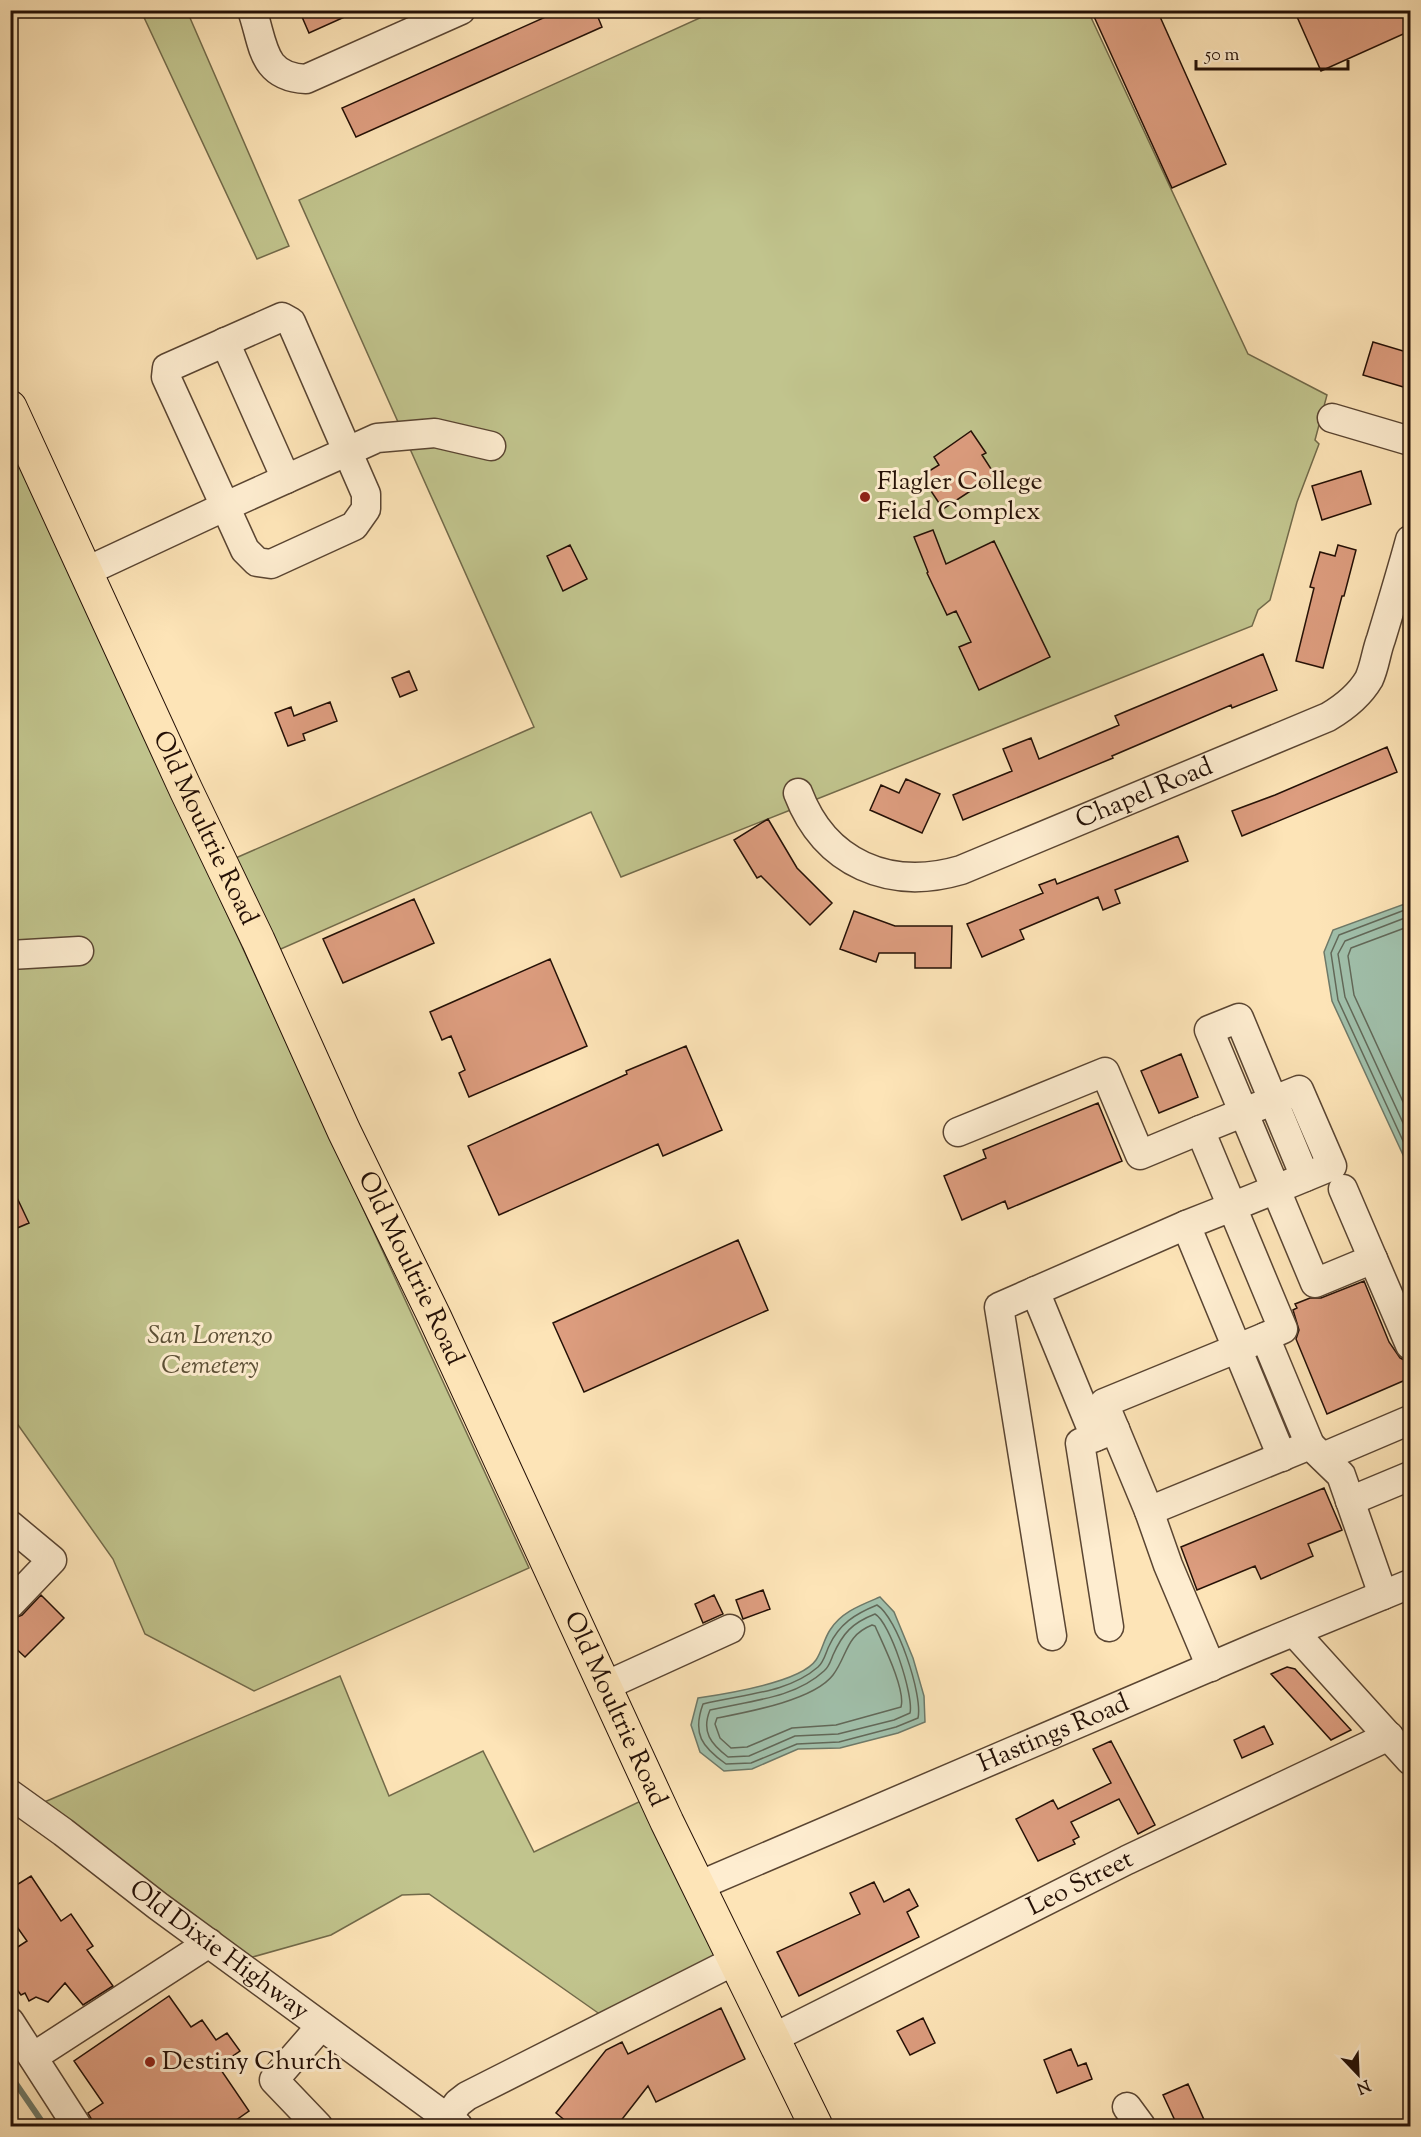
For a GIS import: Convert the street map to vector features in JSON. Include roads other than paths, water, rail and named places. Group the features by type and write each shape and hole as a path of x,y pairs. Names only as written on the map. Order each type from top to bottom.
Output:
{"main road":[{"name":"Old Moultrie Road","path":"10,407 186,790 258,940 344,1131 435,1318 698,1886 816,2127"}],"street":[{"path":"237,10 246,27 259,40 280,74 290,78 306,78 461,10"},
{"path":"252,10 259,40"},
{"path":"282,317 291,322 366,494 366,509 354,526 271,564 257,562 245,550 166,378 167,368 225,342 282,317"},
{"path":"225,342 286,479"},
{"path":"1332,418 1410,441"},
{"path":"87,571 377,438 435,433 491,446"},
{"name":"Chapel Road","path":"798,793 814,825 829,843 848,858 870,869 901,878 921,879 961,870 1328,717 1344,707 1363,687 1376,662 1379,644 1410,540"},
{"path":"10,956 79,951"},
{"path":"1273,1101 1239,1018 1209,1030 1315,1283 1373,1259"},
{"path":"958,1132 1105,1072 1140,1155 1299,1090 1332,1166 1186,1225 999,1307 1052,1636"},
{"path":"1105,1433 1104,1403 1283,1329 1200,1130"},
{"path":"1343,1189 1410,1345"},
{"path":"1186,1225 1282,1457"},
{"path":"1035,1291 1105,1433 1149,1511 1168,1565 1211,1666"},
{"path":"1265,1337 1317,1451 1341,1475 1383,1595"},
{"path":"1149,1511 1282,1457 1317,1451 1410,1420"},
{"path":"1105,1433 1080,1443 1109,1627"},
{"path":"1350,1501 1410,1476"},
{"path":"10,1525 52,1560 10,1604"},
{"name":"Hastings Road","path":"698,1886 1211,1666 1410,1584"},
{"path":"605,1686 730,1629"},
{"path":"1294,1632 1410,1760"},
{"name":"Leo Street","path":"773,2038 1127,1860 1389,1736"},
{"name":"Old Dixie Highway","path":"10,1794 452,2122"},
{"path":"33,2057 209,1943"},
{"path":"452,2122 458,2103 467,2096 734,1961"},
{"path":"10,2022 77,2127"},
{"path":"318,2127 274,2080 321,2026"}],"water":[{"path":"1410,902 1410,1170 1332,1001 1324,952 1333,930"},
{"path":"880,1597 894,1612 913,1658 924,1696 925,1722 898,1733 840,1748 798,1749 752,1769 724,1771 700,1752 691,1725 698,1698 762,1686 808,1668 816,1660 828,1634 840,1618"}],"waterway":[{"path":"10,2075 45,2126"}],"place":[{"name":"Flagler College Field Complex","path":"865,497"},
{"name":"Destiny Church","path":"150,2062"}],"park label":[{"name":"San Lorenzo Cemetery","path":"210,1351"}]}
